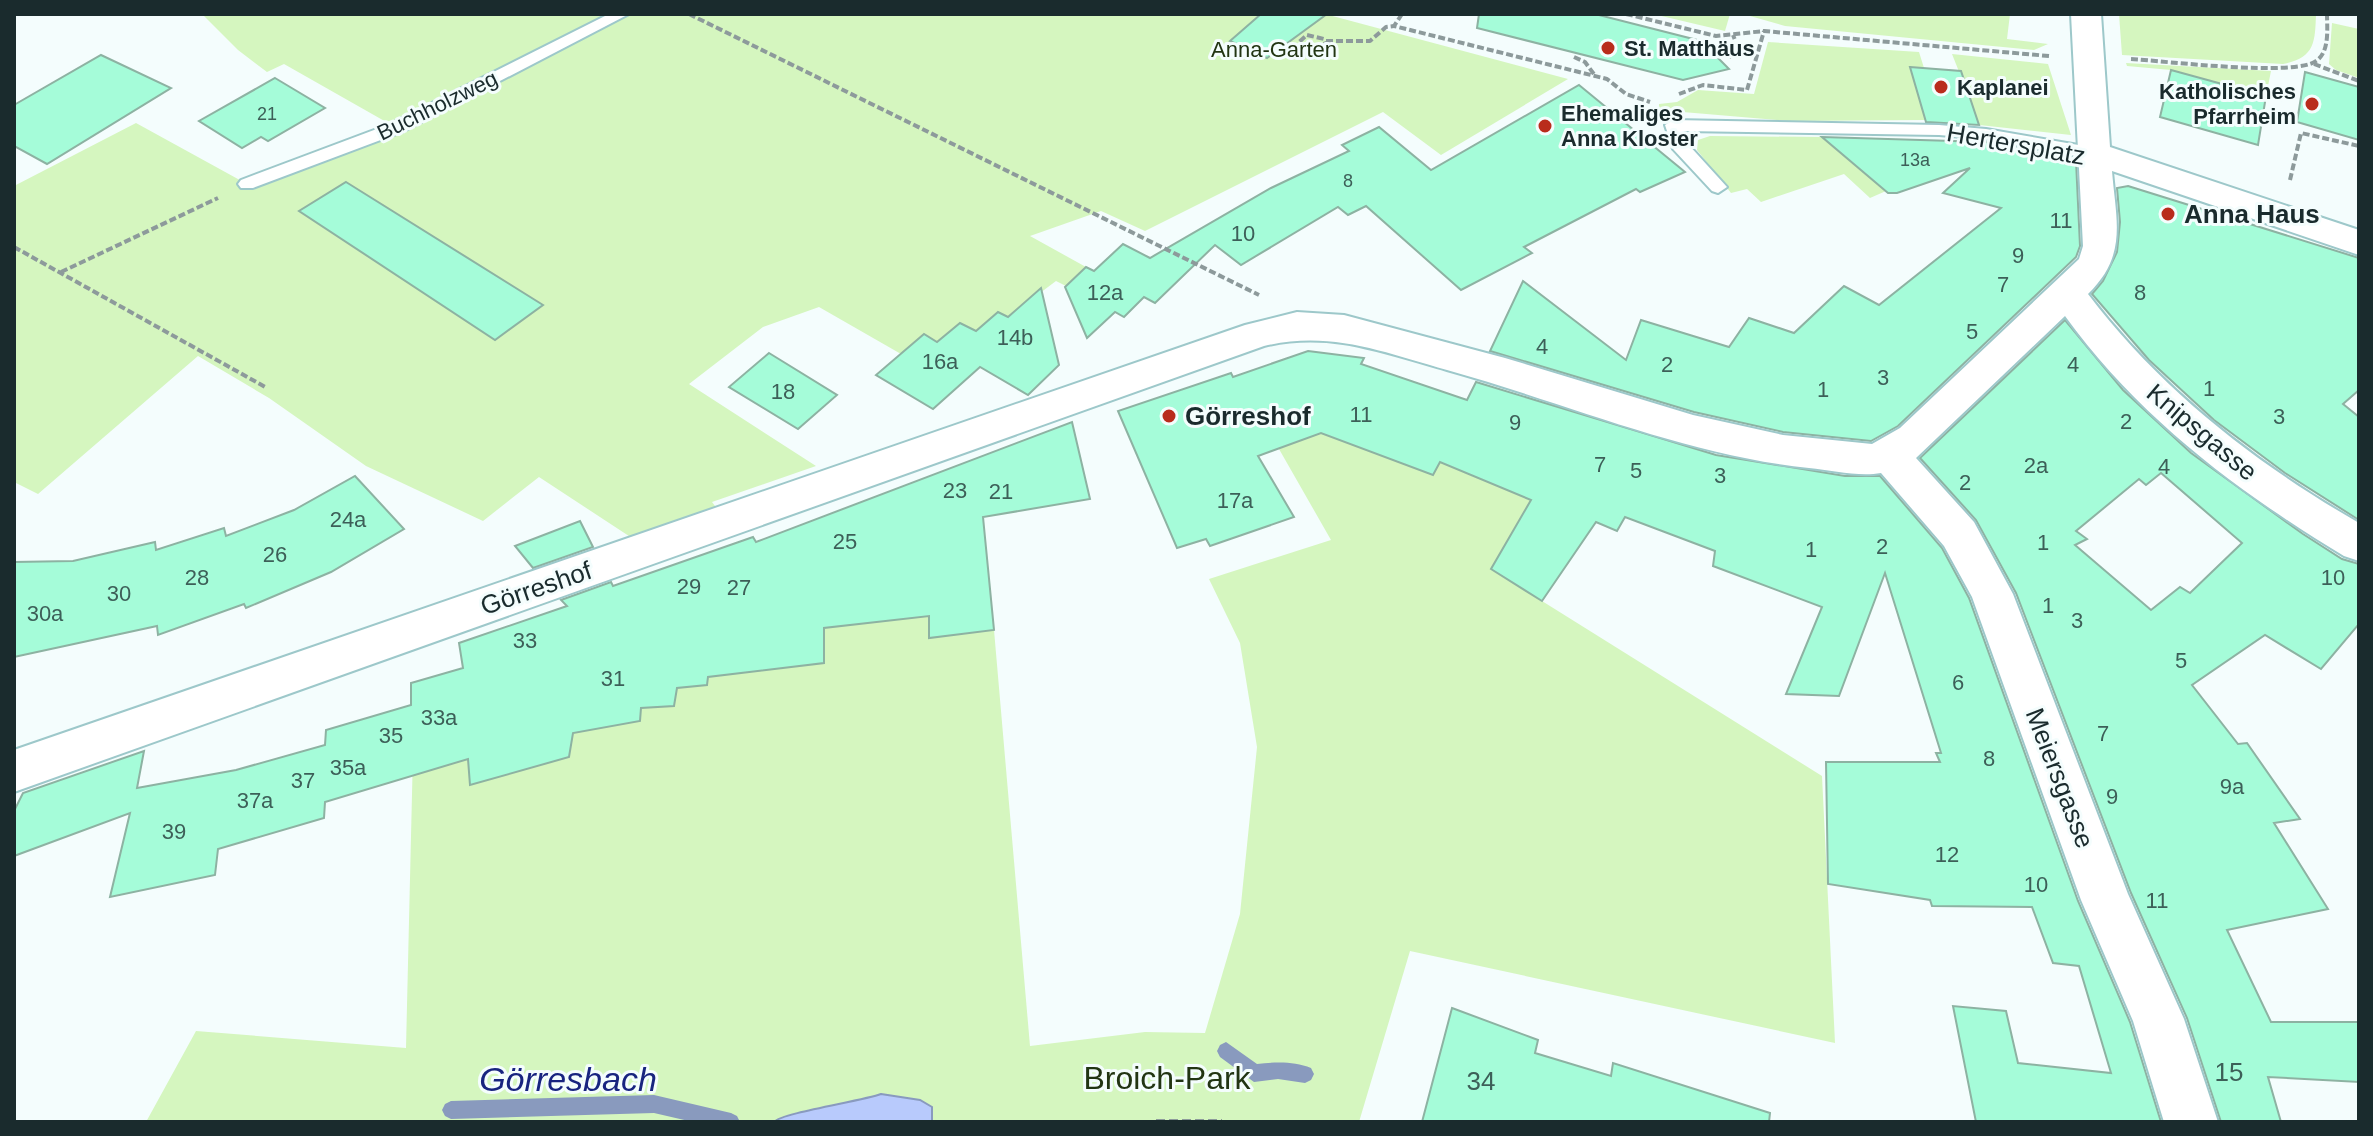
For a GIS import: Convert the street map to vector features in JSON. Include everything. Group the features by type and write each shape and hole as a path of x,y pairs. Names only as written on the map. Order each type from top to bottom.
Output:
{"street":[{"path":"2086,14 2096,154 2359,243"},
{"name":"Hertersplatz","path":"1890,456 1914,439 2068,293 2096,262 2100,246 2096,154"},
{"name":"Knipsgasse","path":"2068,293 2132,373 2198,432 2276,492 2359,544"},
{"name":"Görreshof","path":"14,771 1258,334 1320,324 1421,348 1743,443 1836,458 1890,456"},
{"name":"Meiersgasse","path":"1890,456 1959,534 1992,594 2100,886 2163,1033 2191,1122"}],"lane":[{"name":"Buchholzweg","path":"247,184 396,128 621,14"},
{"name":"Hertersplatz","path":"1718,187 1679,145 1673,125 1939,130 2005,137 2096,154"}],"path":[{"path":"689,14 1320,324"},
{"path":"1394,26 1402,14"},
{"path":"1626,14 1708,35 1764,31 2049,56 2282,68 2314,64 2333,74 2359,81"},
{"path":"2314,64 2326,52 2327,14"},
{"path":"1326,41 1327,47 1317,52 1308,51 1299,44 1307,35 1326,41 1370,41 1386,27 1394,26 1612,81 1630,96 1651,104 1657,102"},
{"path":"1672,98 1686,88 1703,85 1747,90 1764,31"},
{"path":"1729,58 1733,35"},
{"path":"1574,57 1583,60 1597,77"},
{"path":"1697,78 1703,85"},
{"path":"2281,216 2301,133 2359,146"},
{"path":"60,273 247,184"},
{"path":"14,247 267,388"},
{"path":"1156,1122 1222,1122"}],"green space":[{"name":"Anna-Garten","path":"202,14 609,14 604,17 614,23 632,14 1325,14 1568,79 1441,155 1383,112 1145,231 1101,211 1030,236 1086,267 1066,286 1056,281 1008,317 998,312 976,331 960,323 937,342 924,335 901,354 819,307 763,327 689,384 816,466 712,502 718,510 635,540 539,477 483,521 366,466 269,398 198,356 38,494 14,482 14,186 136,123 247,184 395,127 284,64 267,72 238,50"},
{"path":"1653,14 1730,14 1725,31"},
{"path":"1743,14 2010,14 2007,39 2048,44 2034,50 1785,26"},
{"path":"2119,14 2316,14 2311,47 2302,58 2283,64 2122,55"},
{"path":"2332,23 2359,29 2359,78 2336,70 2329,64"},
{"path":"1768,42 1919,52 1924,68 1925,120 1788,121 1659,110 1659,104 1677,102 1698,90 1754,94"},
{"path":"1952,54 2048,64 2071,135 1952,122 1973,107"},
{"path":"2126,63 2271,71 2266,96 2171,70 2127,66"},
{"path":"1710,136 1822,137 1886,191 1870,198 1844,174 1761,202 1747,189 1731,193 1697,150 1698,140"},
{"name":"Broich-Park","path":"1460,425 1531,500 1491,569 1822,776 1835,1043 1410,951 1359,1122 146,1122 196,1031 406,1048 413,752 467,737 470,784 569,757 573,733 640,721 641,708 674,706 677,688 707,685 710,668 749,672 824,663 824,628 929,616 929,638 994,630 1030,1046 1145,1032 1205,1033 1240,914 1257,747 1240,643 1209,579 1331,540 1275,442 1321,433"}],"water":[{"path":"881,1094 920,1100 932,1107 932,1122 774,1122 791,1115"}],"building":[{"path":"1261,14 1327,14 1267,58 1230,41"},
{"name":"St. Matthäus","path":"1479,14 1595,14 1701,41 1729,69 1683,80 1477,28"},
{"path":"101,55 171,88 47,164 14,146 14,105"},
{"name":"Kaplanei","path":"1910,67 1961,71 1979,125 1926,122"},
{"path":"2171,70 2266,96 2258,145 2160,117"},
{"name":"Katholisches Pfarrheim","path":"2305,72 2359,87 2359,140 2297,122"},
{"path":"275,78 325,108 268,141 261,137 242,148 199,121"},
{"path":"1579,85 1685,172 1640,192 1636,189 1524,247 1532,253 1461,290 1366,206 1348,215 1338,207 1241,265 1215,245 1155,303 1144,297 1124,317 1115,312 1087,338 1065,287 1086,267 1094,271 1123,244 1150,258 1271,188 1349,151 1342,145 1379,127 1431,170"},
{"path":"1822,137 1986,142 2076,161 2080,246 2076,257 1898,426 1871,441 1783,432 1694,412 1490,351 1523,281 1626,360 1641,320 1729,347 1749,318 1794,333 1844,286 1879,305 2001,208 1943,193 1970,168 1897,193 1888,193"},
{"path":"346,182 543,305 495,340 299,211"},
{"path":"2128,186 2359,258 2359,390 2343,404 2359,417 2359,520 2285,473 2214,420 2149,360 2092,294 2103,281 2117,252 2120,222 2117,188"},
{"path":"1041,288 1059,365 1028,395 980,367 933,409 876,375 924,334 937,342 960,323 976,331 998,312 1008,317"},
{"path":"2065,320 2123,390 2191,453 2303,534 2342,559 2359,564 2359,624 2321,669 2265,635 2192,685 2238,744 2247,743 2300,819 2274,823 2328,909 2227,930 2271,1022 2359,1022 2359,1082 2268,1077 2281,1122 2221,1122 2187,1018 2131,893 2016,593 1976,520 1920,458","holes":["2161,473 2242,543 2190,593 2180,587 2151,610 2075,545 2087,539 2076,531 2139,479 2146,485"]},
{"path":"1308,351 1364,358 1361,364 1467,400 1476,382 1716,455 1845,476 1880,476 1942,548 1969,598 2078,901 2130,1022 2161,1122 1976,1122 1953,1006 2006,1011 2018,1063 2111,1073 2079,966 2053,963 2032,907 1932,906 1930,900 1828,884 1826,762 1940,762 1936,753 1941,753 1885,573 1839,696 1786,694 1822,607 1713,566 1715,551 1625,517 1617,531 1596,522 1542,601 1491,569 1531,500 1440,462 1433,475 1321,433 1258,456 1294,517 1210,546 1206,539 1177,548 1118,411"},
{"path":"769,353 837,395 798,429 729,387"},
{"path":"1072,422 1090,499 983,517 994,630 929,638 929,616 824,628 824,663 708,677 707,685 677,688 674,706 641,708 640,721 573,733 569,757 470,785 468,759 325,802 324,818 218,849 215,875 110,897 130,813 14,856 14,811 23,793 144,751 137,788 236,770 325,745 326,730 411,705 411,683 463,668 459,643 567,606 561,600 611,582 613,586 753,537 756,542"},
{"path":"355,476 404,529 331,572 246,608 244,604 158,635 157,626 14,657 14,562 73,561 155,542 156,550 224,528 226,536 294,510"},
{"path":"580,521 593,547 533,568 515,546"},
{"path":"1452,1008 1538,1040 1535,1053 1611,1076 1613,1063 1770,1113 1769,1122 1422,1122"}],"waterway":[{"name":"Görresbach","path":"1226,1051 1254,1073 1278,1070 1305,1074"},
{"name":"Görresbach","path":"451,1110 654,1104 731,1122"}],"place":[{"name":"St. Matthäus","path":"1608,48"},
{"name":"Kaplanei","path":"1941,87"},
{"name":"Katholisches Pfarrheim","path":"2312,104"},
{"name":"Ehemaliges Anna Kloster","path":"1545,126"},
{"name":"Anna Haus","path":"2168,214"},
{"name":"Görreshof","path":"1169,416"}]}
